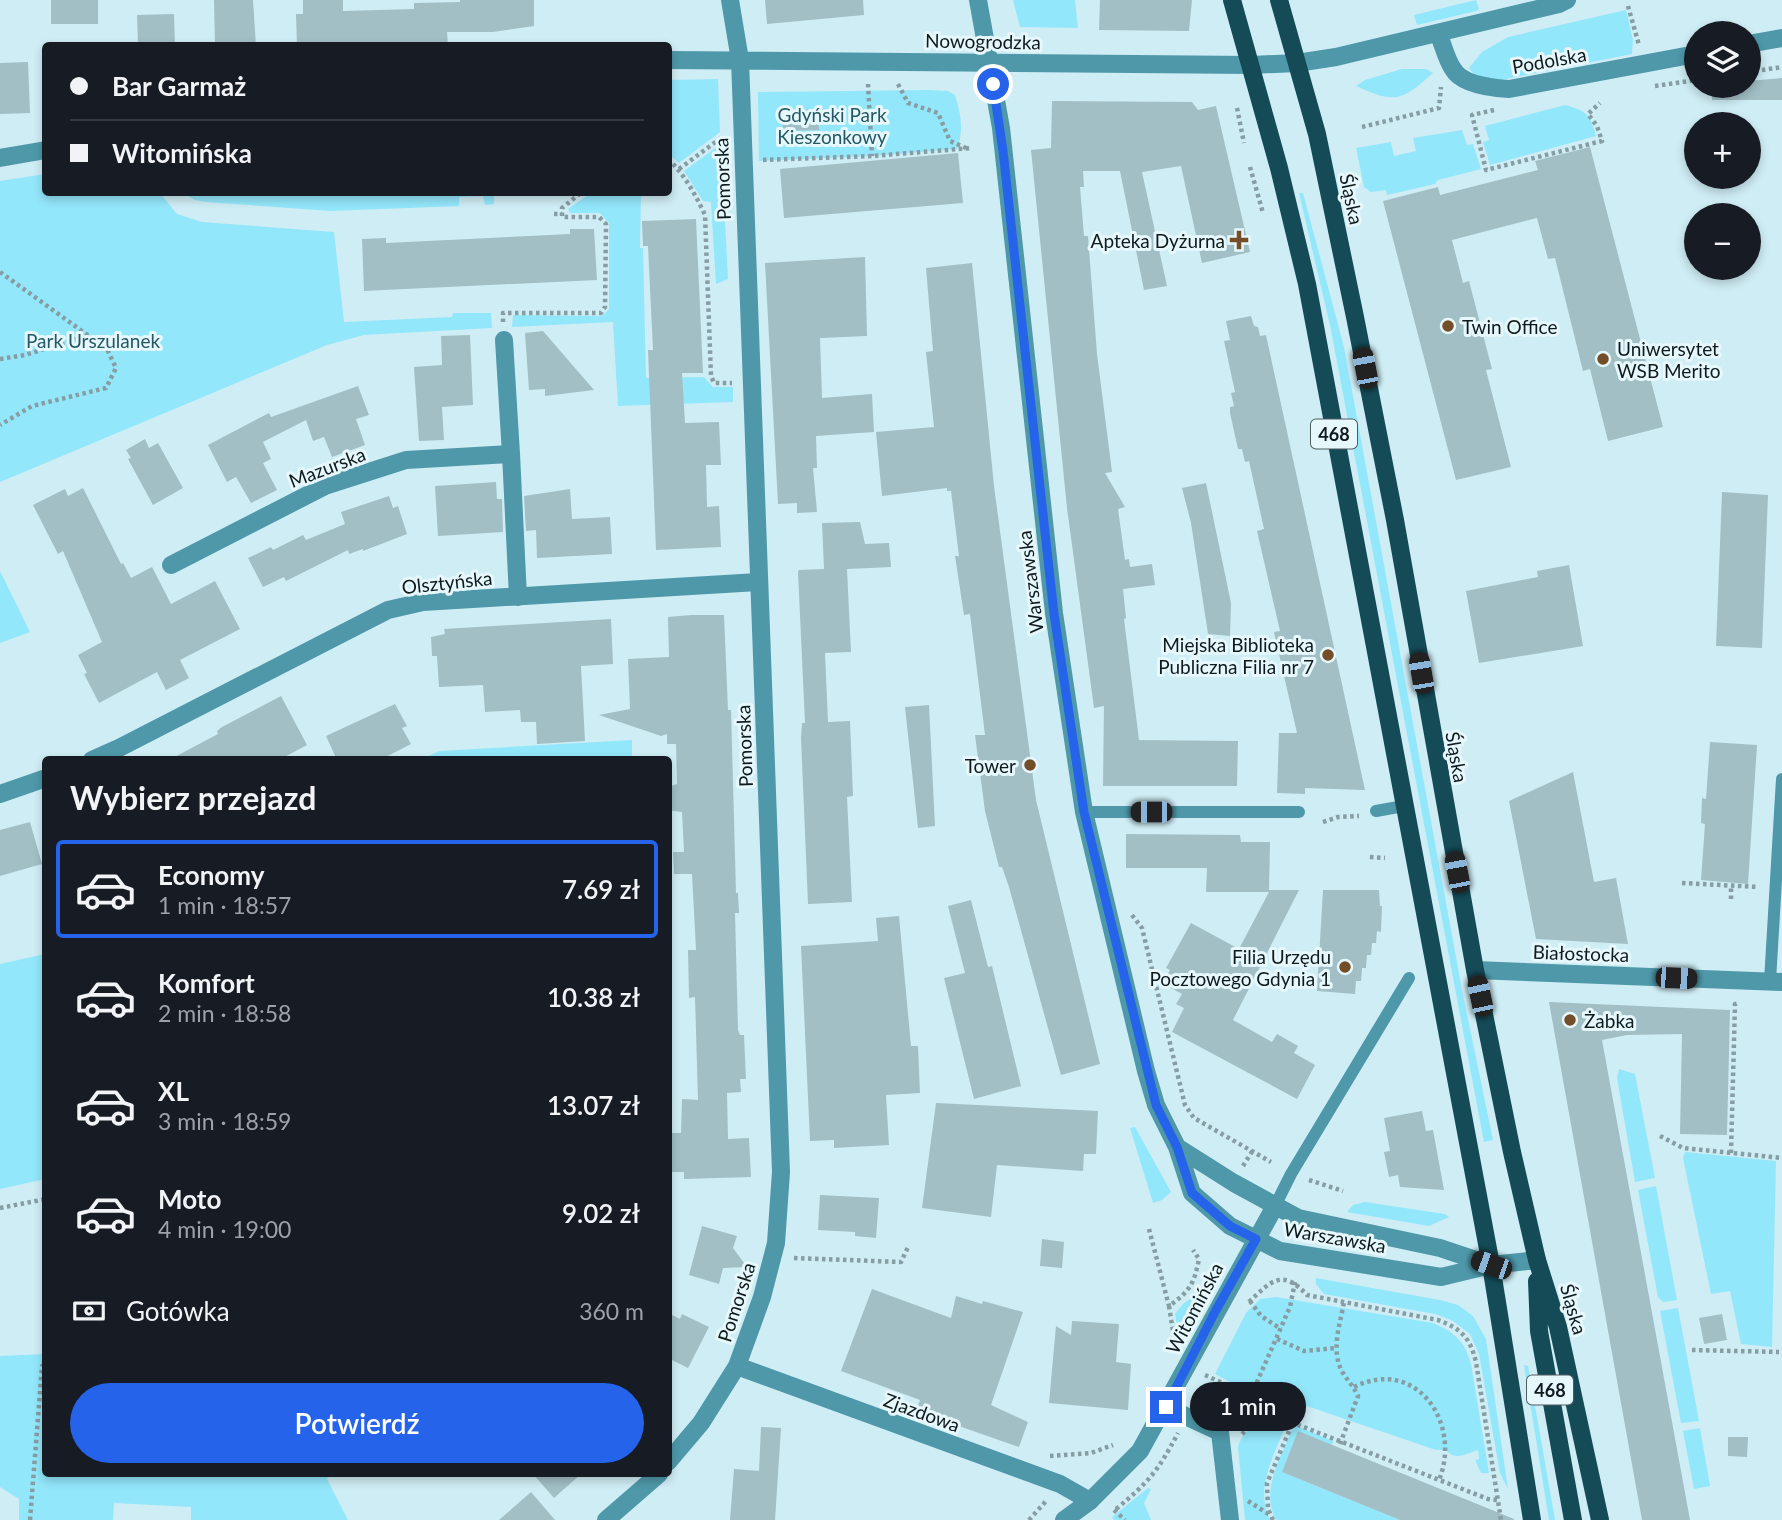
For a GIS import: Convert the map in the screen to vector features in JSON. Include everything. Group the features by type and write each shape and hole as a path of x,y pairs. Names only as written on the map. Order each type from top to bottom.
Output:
{"main road":[{"name":"468","path":"1232,0 1279,168 1307,285 1491,1265 1532,1520"},
{"name":"Śląska","path":"1279,0 1317,135 1395,520 1475,970 1536,1260 1559,1327 1600,1520"},
{"name":"468","path":"1536,1260 1539,1331 1573,1520"}],"street":[{"name":"Pomorska","path":"672,1457 702,1423 737,1366 762,1297 776,1243 781,1172 740,60 730,0"},
{"name":"Warszawska","path":"978,0 1001,128 1054,614 1084,812 1146,1071 1156,1105 1177,1147 1192,1193 1230,1226 1280,1251 1441,1277 1491,1265 1536,1260"},
{"path":"1297,63 1375,50 1567,0"},
{"name":"Podolska","path":"1438,33 1453,71 1464,79 1489,88 1508,89 1684,56"},
{"path":"1761,42 1782,38"},
{"name":"Nowogrodzka","path":"672,60 1251,65 1297,63"},
{"path":"0,158 42,151"},
{"path":"504,340 518,597"},
{"name":"Mazurska","path":"171,565 326,486 406,460 511,454"},
{"name":"Olsztyńska","path":"100,756 387,610 423,602 758,582"},
{"path":"0,794 42,779"},
{"name":"Białostocka","path":"1475,970 1776,981"},
{"name":"Warszawska","path":"1177,1147 1298,1218 1440,1248 1491,1265"},
{"name":"Witomińska","path":"1064,1520 1090,1501 1140,1451 1275,1206"},
{"name":"Zjazdowa","path":"737,1366 1060,1484 1090,1501"},
{"path":"1166,1407 1220,1432 1230,1520"},
{"path":"606,1520 656,1477"}],"lane":[{"name":"Białostocka","path":"1776,981 1776,888 1782,779"},
{"path":"1370,814 1404,806"},
{"path":"1084,812 1299,812"},
{"path":"1275,1206 1291,1174 1409,978"}],"path":[{"path":"1628,6 1640,50"},
{"path":"1761,70 1782,67"},
{"path":"1362,127 1439,108 1441,83"},
{"path":"868,84 872,156"},
{"path":"756,160 872,156 969,148 950,141 938,113 908,103 898,84"},
{"path":"1472,115 1486,170 1602,141 1597,126 1588,114 1600,103"},
{"path":"1237,108 1244,143"},
{"path":"679,169 719,139"},
{"path":"672,163 679,169 705,215 710,376 714,383 736,382"},
{"path":"1250,167 1263,213"},
{"path":"504,340 502,313 601,313 605,307 606,224 599,217 562,217 562,208 577,196"},
{"path":"554,214 562,214"},
{"path":"0,272 107,349 116,368 106,388 32,406 0,425"},
{"path":"0,359 24,355 88,335"},
{"path":"1323,822 1338,817 1370,814"},
{"path":"1370,857 1385,858"},
{"path":"1682,883 1776,888"},
{"path":"1731,886 1731,899"},
{"path":"1127,909 1142,928 1185,1105 1194,1118 1271,1162"},
{"path":"1731,1153 1735,1004 1746,1004"},
{"path":"1660,1136 1683,1148 1782,1158"},
{"path":"1241,1170 1253,1150"},
{"path":"1308,1181 1343,1191"},
{"path":"0,1208 42,1200"},
{"path":"1149,1229 1169,1306 1175,1343 1169,1355"},
{"path":"793,1258 901,1262 909,1245"},
{"path":"790,1269 794,1247"},
{"path":"1169,1306 1187,1294 1195,1277 1199,1259 1193,1250"},
{"path":"1244,1306 1269,1282 1278,1280 1295,1282 1307,1295 1438,1320 1452,1326 1471,1344 1501,1520"},
{"path":"1264,1417 1257,1382 1290,1307 1295,1282"},
{"path":"1250,1301 1261,1316 1280,1329"},
{"path":"1341,1443 1358,1396 1342,1372 1336,1348 1344,1302"},
{"path":"1276,1339 1304,1351 1336,1348"},
{"path":"1692,1350 1779,1352"},
{"path":"1210,1365 1204,1376 1263,1402"},
{"path":"30,1520 42,1366"},
{"path":"1354,1387 1368,1380 1396,1379 1425,1396 1433,1405 1445,1439 1446,1456 1439,1480"},
{"path":"1273,1520 1268,1508 1267,1483 1296,1415"},
{"path":"1236,1441 1245,1430 1264,1417 1278,1417 1463,1491 1498,1500"},
{"path":"1049,1456 1091,1453 1104,1450 1122,1440"},
{"path":"1037,1493 1049,1498"},
{"path":"1114,1510 1125,1520"}],"green space":[{"path":"1013,0 1075,0 1078,28 1020,27"},
{"path":"1476,0 1479,9 1476,11 1417,25 1414,15"},
{"path":"1626,10 1633,40 1632,54 1496,81 1476,77 1469,68 1482,52 1508,37"},
{"path":"1402,69 1426,69 1433,73 1398,97 1380,96 1356,86 1365,80"},
{"path":"718,79 720,132 679,163 672,157 672,80"},
{"name":"Gdyński Park Kieszonkowy","path":"948,91 955,95 961,122 957,149 759,161 758,92"},
{"path":"1565,105 1586,114 1596,136 1490,165 1483,142 1489,140 1485,126"},
{"path":"1462,130 1467,145 1473,144 1481,169 1438,180 1435,184 1387,195 1386,190 1371,192 1364,187 1356,148 1391,142 1394,156 1416,151 1413,138"},
{"path":"721,144 728,279 716,284 711,202 703,201 684,171"},
{"name":"Park Urszulanek","path":"42,174 42,196 162,196 177,214 202,222 334,232 344,322 452,317 453,313 491,313 492,328 364,335 327,345 0,482 0,181"},
{"path":"1299,193 1303,193 1344,347 1462,990 1493,1140 1484,1142 1330,325"},
{"path":"188,196 483,196 459,197 459,206 331,211 195,200"},
{"path":"483,196 494,196 494,204 485,205"},
{"path":"587,196 641,196 640,248 643,248 646,378 704,377 713,387 733,387 733,402 618,406 613,322 512,327 513,315 602,316 609,309 609,223 600,213 570,213 568,209"},
{"path":"0,571 30,632 0,643"},
{"path":"632,740 632,756 429,756 439,751"},
{"path":"42,955 42,1180 0,1189 0,964"},
{"path":"1619,1069 1635,1074 1655,1178 1635,1182 1617,1078"},
{"path":"1135,1127 1171,1192 1162,1200 1153,1203 1130,1128"},
{"path":"1685,1152 1776,1161 1772,1347 1741,1344 1730,1291 1711,1294 1683,1158"},
{"path":"1656,1186 1677,1300 1663,1302 1658,1297 1638,1190"},
{"path":"1365,1202 1445,1214 1449,1217 1429,1226 1347,1212 1353,1205"},
{"path":"1316,1278 1440,1300 1458,1305 1473,1316 1486,1339 1508,1489 1500,1473 1479,1354 1470,1334 1453,1321 1435,1314 1324,1294 1316,1284"},
{"path":"1201,1291 1204,1293 1183,1343 1179,1337 1175,1314 1183,1304"},
{"path":"1276,1297 1433,1323 1453,1334 1462,1343 1471,1364 1489,1473 1481,1473 1475,1460 1479,1459 1478,1450 1460,1456 1453,1455 1446,1450 1436,1450 1295,1402 1266,1401 1215,1374 1246,1313 1260,1299"},
{"path":"1678,1308 1699,1421 1681,1423 1660,1311"},
{"path":"42,1354 42,1477 329,1477 327,1479 348,1520 191,1520 191,1507 114,1503 113,1520 19,1520 19,1499 0,1487 0,1356"},
{"path":"1524,1365 1528,1366 1555,1520 1549,1520"},
{"path":"1210,1381 1217,1386 1223,1416 1219,1417 1199,1408 1199,1402"},
{"path":"1264,1420 1287,1423 1265,1483 1264,1496 1270,1520 1245,1520 1238,1447 1248,1430"},
{"path":"1297,1426 1333,1441 1332,1445 1299,1432 1282,1472 1400,1520 1276,1520 1270,1498 1271,1486 1292,1430"},
{"path":"1700,1428 1710,1486 1694,1489 1683,1431"},
{"path":"1148,1488 1151,1489 1144,1503 1151,1520 1114,1520 1112,1517"}],"building":[{"path":"51,0 98,0 98,24 51,24"},
{"path":"214,0 253,0 256,42 215,42"},
{"path":"303,0 343,0 343,11 414,9 414,3 460,0 534,0 534,26 493,32 447,32 448,42 297,42 296,14 303,14"},
{"path":"765,0 863,0 864,15 767,24"},
{"path":"1100,0 1192,0 1189,31 1099,30"},
{"path":"174,14 175,42 138,42 137,15"},
{"path":"28,62 30,113 0,114 0,63"},
{"path":"1782,78 1782,100 1712,100 1761,98 1761,80"},
{"path":"1052,101 1192,102 1198,110 1216,106 1250,252 1202,263 1181,166 1142,172 1167,286 1144,290 1120,171 1083,171 1084,187 1080,187 1084,236 1088,236 1097,354 1112,472 1105,473 1125,507 1118,509 1125,560 1129,559 1130,567 1152,564 1155,585 1123,589 1124,619 1139,740 1238,741 1237,786 1103,786 1104,706 1094,708 1067,508 1031,150 1051,148"},
{"path":"818,109 819,130 783,131 782,110"},
{"path":"1590,147 1663,427 1608,441 1590,369 1583,371 1555,258 1548,259 1537,218 1452,240 1463,283 1469,281 1492,369 1486,370 1511,467 1456,480 1383,201 1438,187 1440,195 1538,170 1535,161"},
{"path":"958,153 963,203 784,218 780,169"},
{"path":"696,219 703,373 682,373 685,423 719,422 721,465 706,465 707,507 719,506 721,547 656,550 648,350 653,350 648,246 643,246 642,221"},
{"path":"570,229 594,229 597,280 364,291 362,239 386,238 386,243 570,234"},
{"path":"865,257 867,336 820,338 822,398 872,394 874,432 816,436 817,468 813,468 817,512 797,513 797,503 778,504 765,263"},
{"path":"972,263 994,486 1036,800 1100,1064 1061,1075 985,811 975,735 985,735 970,614 964,615 955,556 959,556 951,491 947,491 947,488 882,496 876,432 934,427 926,352 933,351 926,268"},
{"path":"1251,316 1260,336 1266,335 1365,790 1305,788 1305,794 1277,793 1279,733 1297,733 1274,632 1280,631 1257,531 1264,529 1249,461 1245,462 1242,449 1238,449 1230,413 1230,407 1234,406 1231,393 1235,392 1224,341 1230,340 1226,321"},
{"path":"543,331 594,390 545,396 545,389 529,390 525,333"},
{"path":"470,335 473,405 442,407 444,440 419,441 414,367 442,365 441,336"},
{"path":"358,386 369,415 356,419 365,445 332,457 324,437 313,441 306,420 263,442 271,459 263,463 277,490 251,503 236,477 227,482 208,445 269,413 271,417"},
{"path":"145,439 149,448 158,443 183,488 153,505 128,459 131,458 126,450"},
{"path":"496,482 497,499 502,499 503,532 438,536 435,486"},
{"path":"1206,483 1231,603 1230,636 1208,634 1191,523 1182,488"},
{"path":"83,488 121,564 123,563 131,578 152,567 171,604 215,581 240,629 180,660 189,678 166,690 157,672 99,703 84,674 87,673 78,655 102,642 63,551 58,554 33,505 65,489 68,496"},
{"path":"570,489 572,519 610,517 612,554 537,558 536,530 526,531 524,496"},
{"path":"1722,492 1768,495 1762,648 1716,646"},
{"path":"389,496 393,508 398,506 407,534 363,551 349,554 348,550 286,581 284,577 263,587 248,558 271,547 273,550 303,535 306,540 345,524 341,512"},
{"path":"860,522 865,544 889,543 891,567 847,569 851,652 825,653 828,722 850,721 853,796 847,797 852,902 808,904 801,738 802,723 805,723 798,572 824,569 822,523"},
{"path":"1569,565 1583,646 1479,663 1466,591 1538,577 1537,571"},
{"path":"724,615 728,710 731,710 736,893 739,913 735,913 738,1030 740,1035 744,1035 746,1079 740,1079 741,1092 727,1093 728,1139 749,1138 751,1177 684,1179 684,1172 672,1172 672,1133 681,1133 682,1099 698,1100 695,997 689,998 688,950 696,950 692,874 674,874 673,852 684,852 682,812 672,811 672,786 677,784 676,744 667,744 667,734 661,736 599,715 630,709 628,659 669,657 668,617"},
{"path":"611,619 613,664 581,666 585,741 537,744 536,722 521,722 520,710 485,712 483,685 439,687 437,656 432,656 431,637 445,634 444,629"},
{"path":"281,696 307,745 286,756 177,756 218,734 217,731"},
{"path":"395,704 407,726 402,728 411,744 388,756 335,756 326,736"},
{"path":"929,705 935,826 918,828 905,707"},
{"path":"1710,742 1757,745 1748,884 1701,880 1705,824 1701,823 1702,798 1706,799"},
{"path":"1573,772 1594,882 1616,878 1628,944 1536,939 1509,801"},
{"path":"30,822 42,864 0,876 0,830"},
{"path":"1126,834 1240,835 1241,842 1270,842 1269,890 1299,890 1233,1020 1272,1042 1277,1034 1298,1046 1294,1053 1315,1065 1297,1099 1172,1032 1184,1008 1176,1004 1182,994 1162,983 1170,970 1166,968 1191,923 1239,949 1269,892 1206,892 1207,868 1126,868"},
{"path":"1323,890 1379,890 1382,906 1381,932 1377,931 1371,955 1367,955 1361,981 1356,981 1355,994 1317,991"},
{"path":"971,900 988,967 992,966 1021,1086 974,1099 944,978 965,973 948,906"},
{"path":"899,916 911,1046 918,1046 920,1093 886,1095 889,1145 834,1148 834,1140 810,1141 801,946 878,941 876,918"},
{"path":"1549,1002 1730,1010 1727,1135 1680,1134 1682,1034 1627,1035 1602,1040 1690,1520 1642,1520"},
{"path":"936,1103 1098,1111 1096,1154 1084,1154 1083,1171 997,1165 991,1217 922,1208"},
{"path":"1422,1111 1426,1131 1433,1130 1444,1190 1400,1187 1398,1175 1389,1177 1384,1152 1390,1151 1384,1118"},
{"path":"820,1195 879,1198 876,1238 855,1236 855,1232 818,1230"},
{"path":"702,1226 737,1236 733,1248 747,1267 723,1268 719,1284 689,1275"},
{"path":"1042,1239 1064,1242 1062,1268 1040,1266"},
{"path":"872,1289 951,1318 956,1296 1023,1312 991,1405 1028,1422 1019,1447 916,1411 920,1400 841,1371"},
{"path":"682,1314 709,1327 688,1368 672,1360 672,1315 680,1319"},
{"path":"1722,1314 1727,1340 1704,1344 1699,1318"},
{"path":"1072,1321 1119,1324 1116,1362 1131,1364 1128,1410 1049,1403 1056,1326 1071,1335"},
{"path":"761,1427 781,1428 775,1520 730,1520 734,1469 759,1471"},
{"path":"1298,1431 1514,1520 1400,1520 1282,1472"},
{"path":"1728,1437 1748,1437 1747,1457 1728,1456"},
{"path":"536,1477 578,1477 554,1498"},
{"path":"531,1492 555,1520 499,1520"}],"place":[{"name":"Apteka Dyżurna","path":"1239,240"},
{"name":"Twin Office","path":"1448,326"},
{"name":"Uniwersytet WSB Merito","path":"1603,359"},
{"name":"Miejska Biblioteka Publiczna Filia nr 7","path":"1328,655"},
{"name":"Tower","path":"1030,765"},
{"name":"Filia Urzędu Pocztowego Gdynia 1","path":"1345,967"},
{"name":"Żabka","path":"1570,1020"}],"route":[{"path":"993,84 1001,128 1054,614 1084,812 1156,1105 1177,1147 1192,1193 1230,1226 1256,1239 1166,1407"}]}
